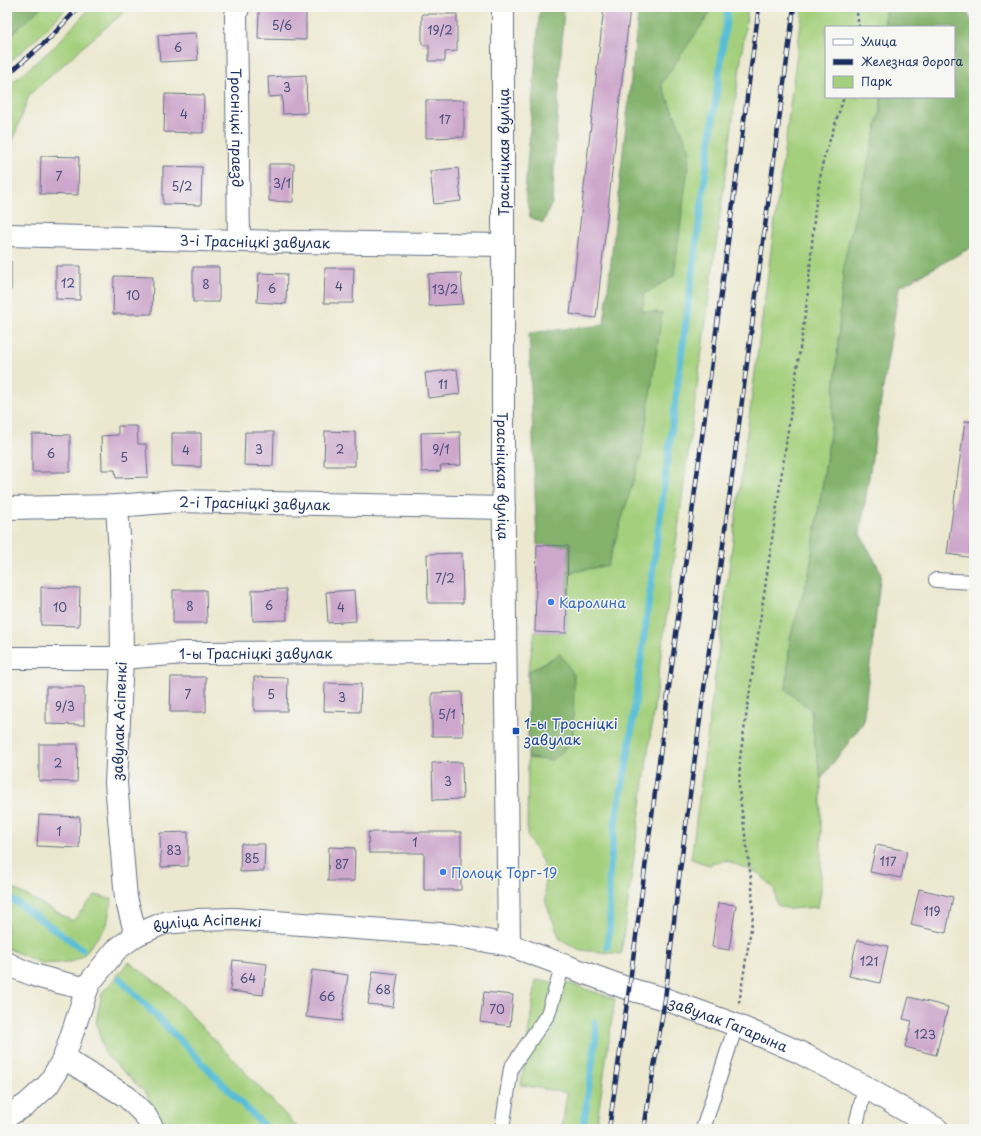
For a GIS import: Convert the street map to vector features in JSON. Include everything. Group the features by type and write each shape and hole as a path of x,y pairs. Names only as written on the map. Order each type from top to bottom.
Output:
{"street":[{"name":"Трасніцкая вуліца","path":"503,7 504,508 509,945"},
{"name":"Тросніцкі праезд","path":"237,11 239,241"},
{"name":"3-і Трасніцкі завулак","path":"7,235 239,241 503,245"},
{"name":"2-і Трасніцкі завулак","path":"7,508 117,506 177,501 504,508"},
{"name":"завулак Асіпенкі","path":"117,506 121,570 122,658 116,783 126,898 136,935"},
{"name":"1-ы Трасніцкі завулак","path":"7,658 122,658 184,653 505,652"},
{"name":"вуліца Асіпенкі","path":"7,1116 26,1105 48,1085 64,1058 91,981 116,950 136,935 164,923 234,919 453,935 509,945"},
{"name":"завулак Гагарына","path":"509,945 629,989 665,999 736,1025 799,1052 865,1087 937,1129"},
{"path":"7,963 42,977 87,989"},
{"path":"64,1058 127,1097 145,1116 152,1129"}],"lane":[{"path":"936,580 974,582"},
{"path":"502,1129 511,1068 548,1014 563,965"},
{"path":"703,1129 736,1025"},
{"path":"855,1129 865,1087"}],"path":[{"path":"856,7 858,26"},
{"path":"736,1025 753,916 752,886 739,790 740,758 807,300 814,209 823,161 844,98"}],"green space":[{"path":"7,7 41,7 7,39"},
{"path":"41,7 67,7 43,33 7,64 7,39"},
{"path":"91,7 130,7 29,95 7,158 7,87 55,46"},
{"path":"540,7 564,7 552,203 543,223 530,217 525,191"},
{"path":"639,7 710,7 709,14 661,84 690,151 674,276 644,294 642,311 662,313 642,452 608,565 568,573 568,546 537,545 529,333 604,325"},
{"path":"710,7 748,7 621,954 580,950 560,939 546,903 543,863 527,835 528,758 552,760 560,654 528,672 535,632 566,633 568,573 608,565 662,313 642,311 644,294 690,151 661,84 709,14"},
{"path":"803,7 885,7 885,26 825,26 825,98 881,98 881,109 844,262 832,421 809,574 790,638 786,690 811,710 821,779 821,892 818,907 789,909 777,905 774,889 760,874 725,860 709,865 691,859"},
{"path":"885,7 965,7 970,19 974,21 974,246 899,287 860,534 881,572 863,723 821,779 811,710 786,690 790,638 809,574 832,421 844,262 881,109 881,98 955,98 955,26 885,26"},
{"path":"560,654 574,675 573,742 552,760 528,758 528,672"},
{"path":"7,885 73,921 95,895 112,899 107,925 83,956 71,962 43,964 7,948"},
{"path":"129,962 168,991 299,1129 170,1129 161,1121 146,1093 105,1054 96,1022 102,993"},
{"path":"536,980 568,983 615,999 596,1129 562,1129 567,1093 521,1085"}],"building":[{"path":"604,7 630,7 596,318 570,314"},
{"path":"259,10 306,11 306,40 258,39"},
{"path":"422,14 457,14 457,51 445,52 445,61 429,61 429,45 422,45"},
{"path":"196,33 198,60 160,62 158,35"},
{"path":"306,75 307,113 283,114 282,96 269,97 268,77"},
{"path":"165,94 204,95 203,133 164,132"},
{"path":"426,100 464,100 464,137 426,138"},
{"path":"41,156 79,157 78,195 40,194"},
{"path":"269,164 294,164 293,202 269,201"},
{"path":"163,166 202,167 201,205 163,204"},
{"path":"458,168 461,201 434,204 430,171"},
{"path":"7,261 11,261 11,290 7,290"},
{"path":"56,266 80,266 80,300 56,299"},
{"path":"193,267 219,267 219,302 193,302"},
{"path":"325,268 354,268 353,303 324,303"},
{"path":"259,273 287,274 286,304 257,302"},
{"path":"461,273 463,304 429,306 428,274"},
{"path":"114,276 153,277 152,314 113,314"},
{"path":"457,369 460,394 428,398 425,373"},
{"path":"965,421 974,422 974,558 947,554"},
{"path":"118,426 137,426 138,444 146,444 148,477 116,478 115,470 102,470 101,436 118,435"},
{"path":"325,431 355,432 355,466 324,466"},
{"path":"245,432 274,432 273,466 244,465"},
{"path":"460,432 461,465 440,466 441,471 422,472 421,433"},
{"path":"172,433 201,433 201,467 172,466"},
{"path":"32,434 70,435 70,472 32,472"},
{"name":"Каролина","path":"537,545 568,546 566,633 535,632"},
{"path":"462,553 463,603 428,603 427,554"},
{"path":"41,587 80,588 79,626 41,625"},
{"path":"286,589 287,620 253,621 252,590"},
{"path":"173,590 206,590 207,623 173,623"},
{"path":"354,590 356,621 328,623 326,592"},
{"path":"171,677 206,677 206,712 170,712"},
{"path":"254,677 288,678 287,711 254,711"},
{"path":"325,683 361,684 360,712 324,711"},
{"path":"46,687 84,687 84,725 46,724"},
{"path":"462,692 463,736 432,736 432,693"},
{"path":"39,744 78,744 77,782 39,781"},
{"path":"462,762 463,799 433,800 432,763"},
{"path":"39,815 80,817 79,848 37,846"},
{"path":"188,832 188,866 161,867 160,833"},
{"path":"368,832 461,832 461,890 424,890 424,853 369,853"},
{"path":"241,844 265,844 264,871 240,872"},
{"path":"876,845 907,851 901,878 870,872"},
{"path":"329,847 355,848 354,881 328,881"},
{"path":"919,889 953,897 946,933 911,925"},
{"path":"718,903 736,905 729,950 712,947"},
{"path":"857,940 888,946 880,983 849,976"},
{"path":"233,960 267,964 263,995 230,991"},
{"path":"312,970 348,975 342,1021 306,1017"},
{"path":"373,971 398,974 393,1007 368,1004"},
{"path":"484,992 513,995 510,1026 480,1022"},
{"path":"909,997 948,1007 936,1055 905,1047 912,1021 903,1019"}],"waterway":[{"path":"607,947 610,927 609,879 615,823 628,756 728,7"},
{"path":"7,898 16,902 82,949"},
{"path":"120,979 267,1129"},
{"path":"583,1129 596,1036 595,1022"}],"railway":[{"path":"7,75 49,39 79,7"},
{"path":"609,1129 629,989 759,7"},
{"path":"644,1129 665,999 679,878 794,7"}],"place":[{"name":"Каролина","path":"551,602"},
{"name":"1-ы Тросніцкі завулак","path":"516,731"},
{"name":"Полоцк Торг-19","path":"443,872"}]}
